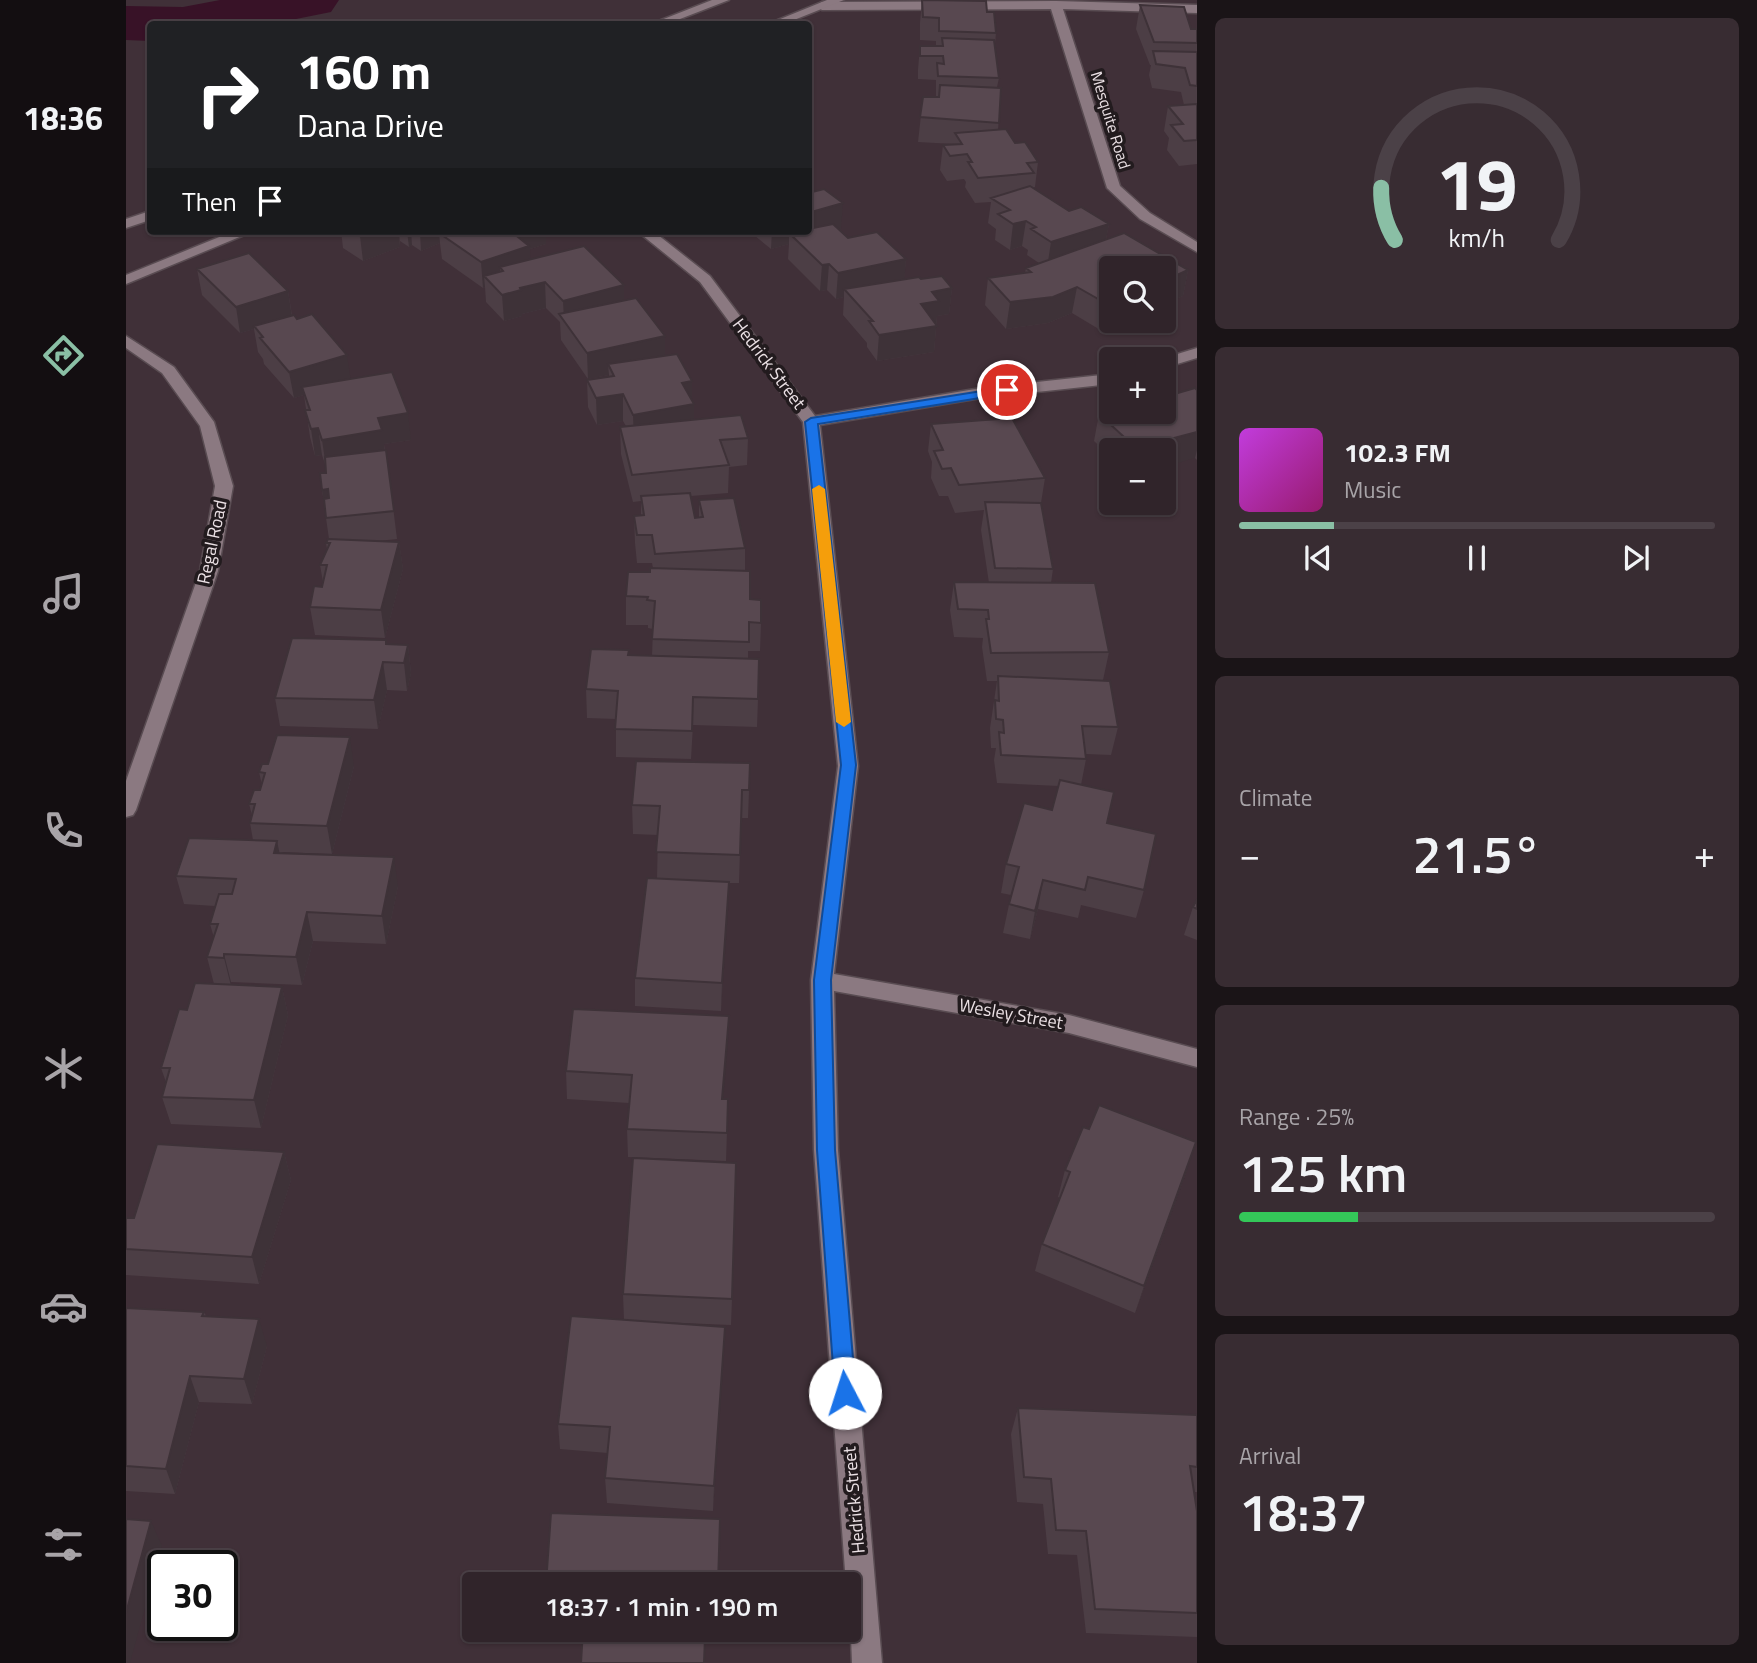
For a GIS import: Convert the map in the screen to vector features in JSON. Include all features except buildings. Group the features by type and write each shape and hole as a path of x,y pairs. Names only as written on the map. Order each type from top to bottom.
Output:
{"street":[{"path":"665,21 722,0"},
{"path":"782,21 838,0"},
{"path":"822,6 1056,5 1197,9"},
{"name":"Mesquite Road","path":"1056,5 1114,188 1145,216 1197,248"},
{"path":"126,224 147,216"},
{"path":"126,280 237,235"},
{"name":"Hedrick Street","path":"649,235 705,279 811,422 848,765 822,980 826,1150 867,1663"},
{"name":"Regal Road","path":"126,341 168,370 208,426 224,486 209,571 126,810"},
{"path":"1176,359 1197,353"},
{"path":"811,422 981,393 1099,380"},
{"name":"Wesley Street","path":"822,980 1069,1024 1197,1058"}],"waterway":[{"path":"199,21 311,0"},
{"path":"126,23 147,23"}],"slow traffic":[{"path":"819,489 844,722"}],"route":[{"path":"845,1393 826,1150 822,980 848,765 811,422 1007,390"}]}
